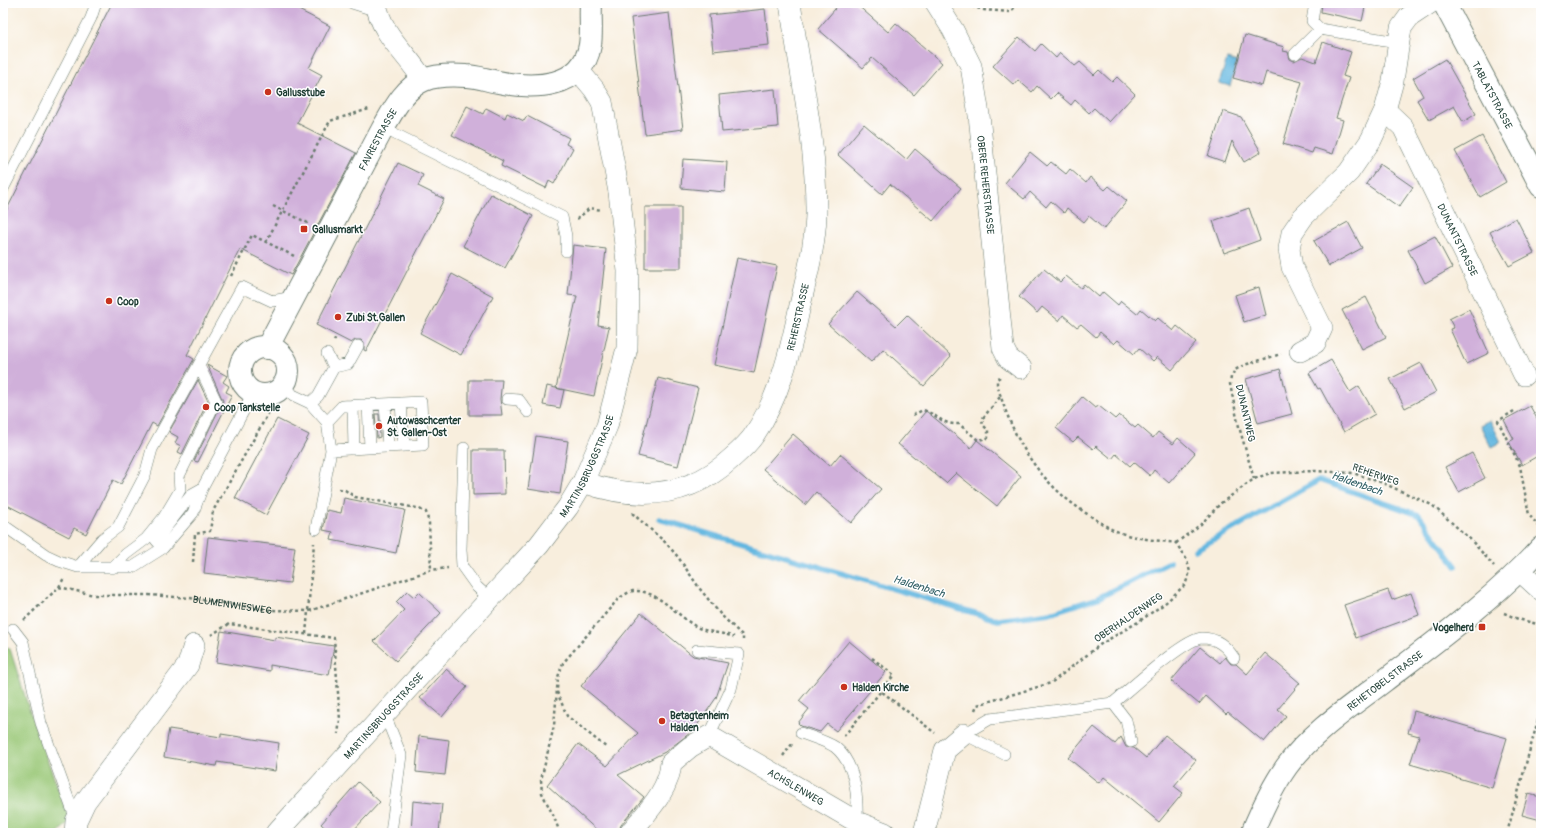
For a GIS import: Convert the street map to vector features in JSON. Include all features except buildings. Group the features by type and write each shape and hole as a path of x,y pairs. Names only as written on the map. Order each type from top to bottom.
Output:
{"street":[{"path":"579,71 586,60 590,45 591,3"},
{"name":"REHERSTRASSE","path":"583,482 612,490 634,493 670,491 697,483 725,464 754,436 773,399 792,344 809,265 816,216 811,138 790,3"},
{"name":"OBERE REHERSTRASSE","path":"936,3 954,30 971,66 979,115 1004,348 1008,358 1021,368"},
{"path":"1300,351 1315,343 1322,328 1292,267 1289,249 1292,233 1303,217 1340,181 1362,156 1385,110 1393,81 1397,42 1401,28 1409,17 1430,3"},
{"name":"TABLATSTRASSE","path":"1444,3 1541,186"},
{"path":"376,7 388,36 414,65 423,80"},
{"name":"FAVRESTRASSE","path":"267,348 384,128 405,95 423,80 438,76 466,76 523,86 559,82 579,71"},
{"name":"MARTINSBRUGGSTRASSE","path":"276,833 539,545 568,507 583,482 607,426 627,348 628,271 620,205 602,102 594,89 579,71"},
{"name":"DUNANTSTRASSE","path":"1385,110 1403,127 1524,375"},
{"path":"267,348 276,351 282,356 286,363 287,376 284,384 270,395 253,393 243,382 240,368 243,360 251,351 267,348"},
{"name":"REHETOBELSTRASSE","path":"1252,833 1265,800 1276,782 1287,766 1319,731 1466,619 1520,571 1541,548"},
{"path":"1520,571 1541,590"},
{"path":"76,827 85,802 188,665 194,645"},
{"path":"924,833 945,750 964,734"},
{"path":"630,833 655,804 670,777 671,763 690,747 709,736"},
{"name":"ACHSLENWEG","path":"709,736 857,822 885,833"}],"lane":[{"path":"3,189 91,18 96,3"},
{"path":"352,3 376,7"},
{"path":"1315,3 1312,21 1320,29 1397,42"},
{"path":"1296,54 1320,29"},
{"path":"384,128 562,217 566,236 566,250"},
{"path":"78,567 102,539 118,527 145,475 152,449 242,287 272,302 294,297"},
{"path":"310,403 318,396 334,367 348,364 358,346"},
{"path":"327,354 334,367"},
{"path":"112,568 126,554 146,539 164,517 180,490 179,476 216,401 199,366"},
{"path":"284,384 293,395 310,403 327,422 331,450 316,529"},
{"path":"3,525 46,555 78,567 133,567 163,548 193,513 197,492 253,393"},
{"path":"507,399 519,400 528,412"},
{"path":"327,422 342,406 421,402 423,445 331,450"},
{"path":"401,403 404,446"},
{"path":"368,404 370,448"},
{"path":"386,404 388,446"},
{"path":"353,405 354,449"},
{"path":"464,448 460,549 462,566 477,587 490,599"},
{"path":"180,490 185,495 197,492"},
{"path":"13,629 23,642 40,723 76,827"},
{"path":"964,734 990,719 1113,703 1176,651 1200,638 1217,641 1226,647 1234,658"},
{"path":"697,650 738,654 731,689 709,736"},
{"path":"1113,703 1126,720 1131,742"},
{"path":"385,715 401,755 390,833"},
{"path":"801,733 835,747 853,775 858,805 857,822"},
{"path":"964,734 1004,754"}],"path":[{"path":"959,3 984,10 1010,12 1019,3"},
{"path":"266,242 330,121 374,108"},
{"path":"566,236 574,221 590,208 608,211 620,205"},
{"path":"273,206 310,224"},
{"path":"228,281 252,235 294,256"},
{"name":"DUNANTWEG","path":"1254,479 1238,423 1230,384 1231,377 1235,370 1244,365 1277,354 1300,351"},
{"path":"1021,368 997,379 1001,396 1013,430 1025,453 1041,474 1079,509 1115,531 1138,538 1176,543"},
{"path":"913,415 923,410 930,412 948,425 959,424 978,440 981,440 988,438 988,430 983,425 982,419 1001,396"},
{"path":"1514,411 1498,421 1520,466 1529,515 1538,526"},
{"path":"192,562 195,534 210,530 213,511 268,412"},
{"name":"REHERWEG","path":"1176,543 1200,525 1221,504 1254,479 1270,473 1315,471 1353,473 1383,483 1432,505 1470,539 1494,567"},
{"path":"324,487 345,490 355,497 416,508 426,512 429,523 431,570"},
{"path":"632,512 666,543 721,615 743,636"},
{"path":"306,634 314,536 316,529"},
{"name":"OBERHALDENWEG","path":"964,734 978,705 1051,682 1101,644 1164,604 1184,585 1190,572 1187,560 1176,543"},
{"name":"BLUMENWIESWEG","path":"59,587 94,595 149,595 190,598 270,610 309,611 431,570 462,566"},
{"path":"13,629 32,614 59,587 64,578"},
{"path":"560,833 542,793 541,780 554,726 558,677 563,663 619,598 631,591 644,592 705,630 726,634 743,641"},
{"path":"1500,611 1518,619 1541,625"},
{"path":"194,645 229,624 334,638 340,720 338,738"},
{"path":"835,747 894,675 872,658"},
{"path":"557,690 561,704 567,716 607,748"},
{"path":"881,691 935,733"},
{"path":"1508,833 1541,709"}],"green space":[{"path":"3,645 10,649 33,721 70,821 58,833 3,833"}],"water":[{"path":"1227,59 1237,62 1230,86 1219,83"},
{"path":"1490,420 1501,442 1491,447 1480,425"}],"waterway":[{"name":"Haldenbach","path":"1195,550 1319,480 1419,515 1456,566"},
{"name":"Haldenbach","path":"659,519 998,620 1050,613 1098,598 1170,562"}],"place":[{"name":"Gallusstube","path":"268,92"},
{"name":"Gallusmarkt","path":"304,229"},
{"name":"Coop","path":"109,301"},
{"name":"Zubi St.Gallen","path":"338,317"},
{"name":"Coop Tankstelle","path":"206,407"},
{"name":"Autowaschcenter St. Gallen-Ost","path":"379,426"},
{"name":"Vogelherd","path":"1482,627"},
{"name":"Halden Kirche","path":"844,687"},
{"name":"Betagtenheim Halden","path":"662,721"}]}
